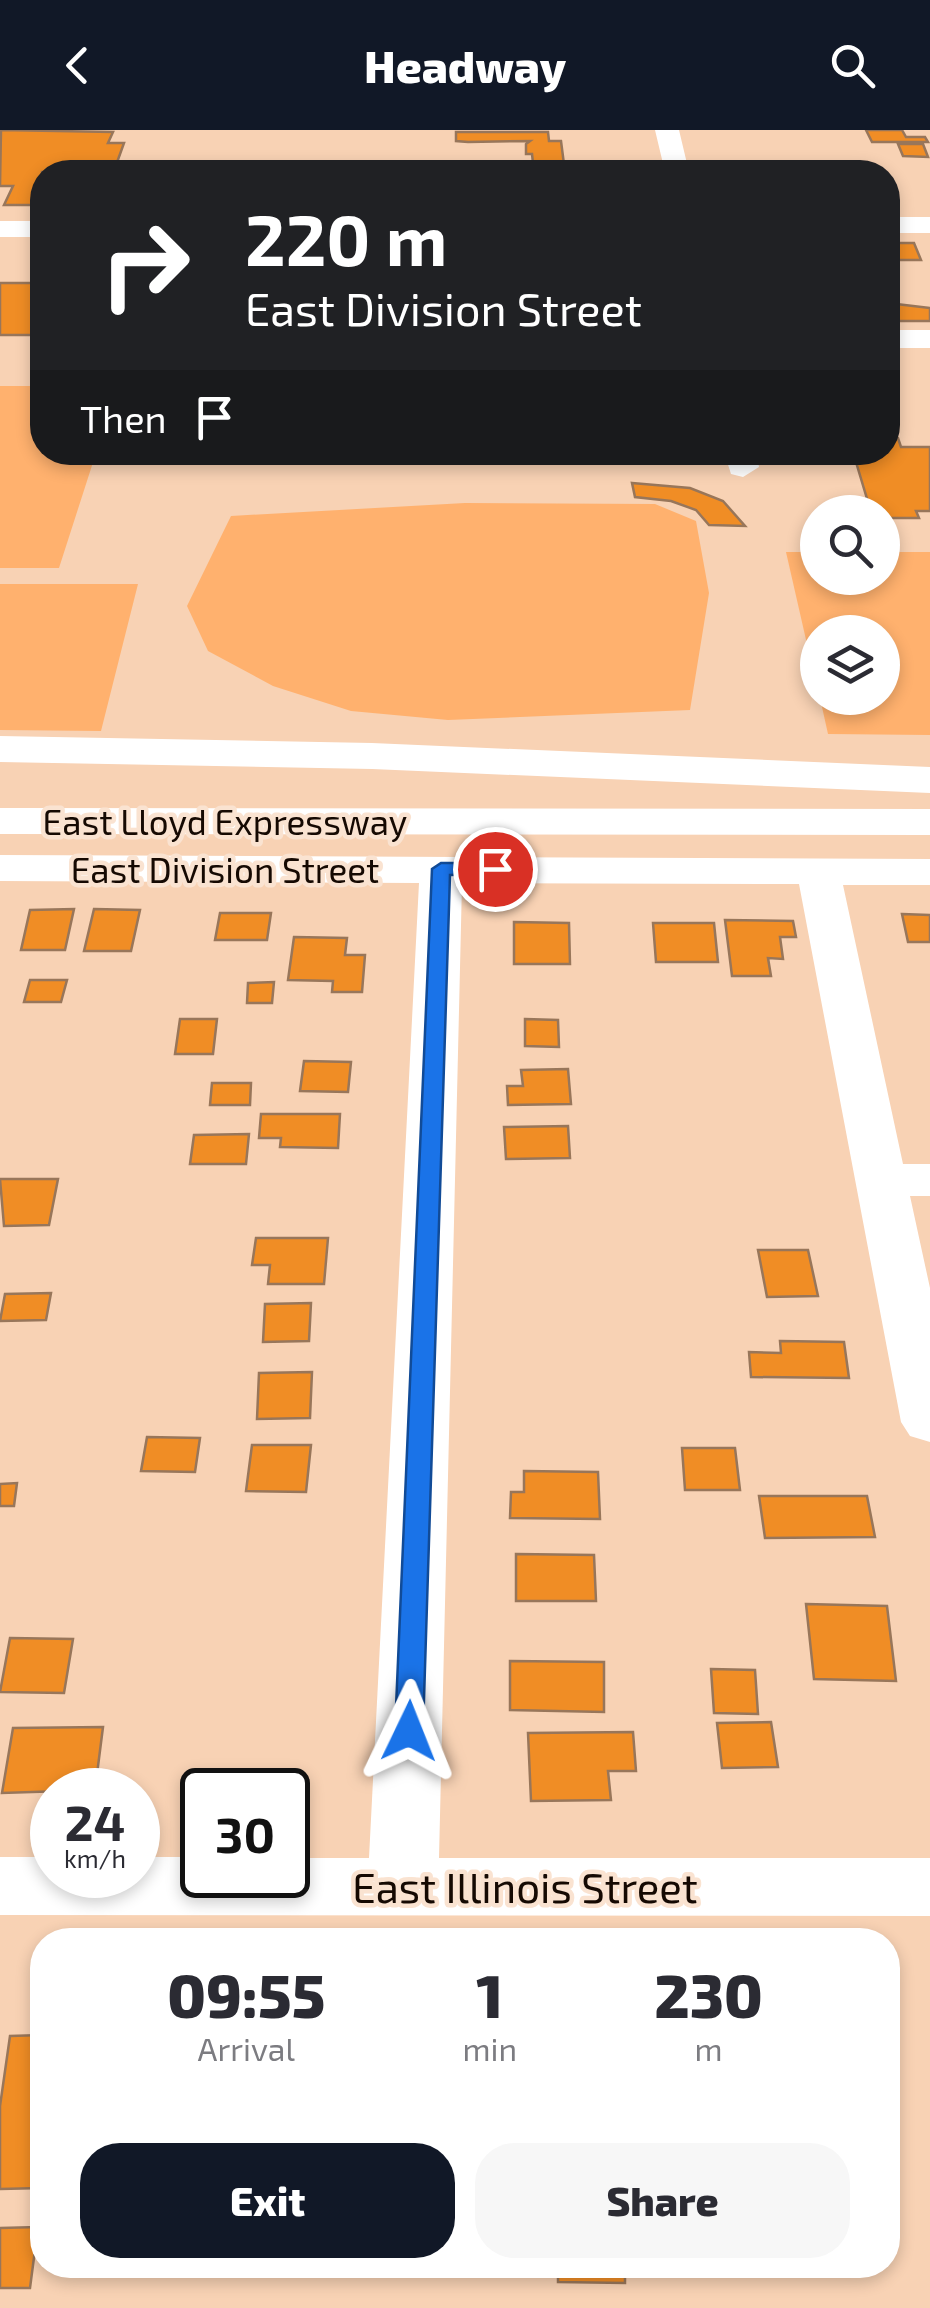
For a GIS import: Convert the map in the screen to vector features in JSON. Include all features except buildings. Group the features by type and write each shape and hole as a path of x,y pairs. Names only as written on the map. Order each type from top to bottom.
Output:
{"highway":[{"path":"0,749 339,755 930,782"},
{"name":"East Lloyd Expressway","path":"0,782 930,782"},
{"name":"East Lloyd Expressway","path":"0,821 930,822"},
{"path":"546,821 930,844"}],"street":[{"path":"667,130 674,160"},
{"path":"0,218 30,218"},
{"path":"900,225 930,225"},
{"path":"0,228 30,228"},
{"path":"900,339 930,339"},
{"name":"East Division Street","path":"0,868 930,872"},
{"path":"404,1887 441,869"},
{"path":"818,874 905,1180 930,1422"},
{"name":"East Illinois Street","path":"0,1886 930,1887"}],"shaded area":[{"path":"0,386 30,386 30,465 92,465 59,568 0,568"},
{"path":"465,503 655,504 696,521 709,593 690,710 448,720 351,711 273,686 208,651 187,606 231,516"},
{"path":"786,552 800,552 800,595 900,595 900,552 930,552 930,735 828,734 824,715 900,715 900,615 800,615"},
{"path":"0,584 138,584 101,731 0,730"}],"route":[{"path":"409,1731 441,869 495,869"}]}
